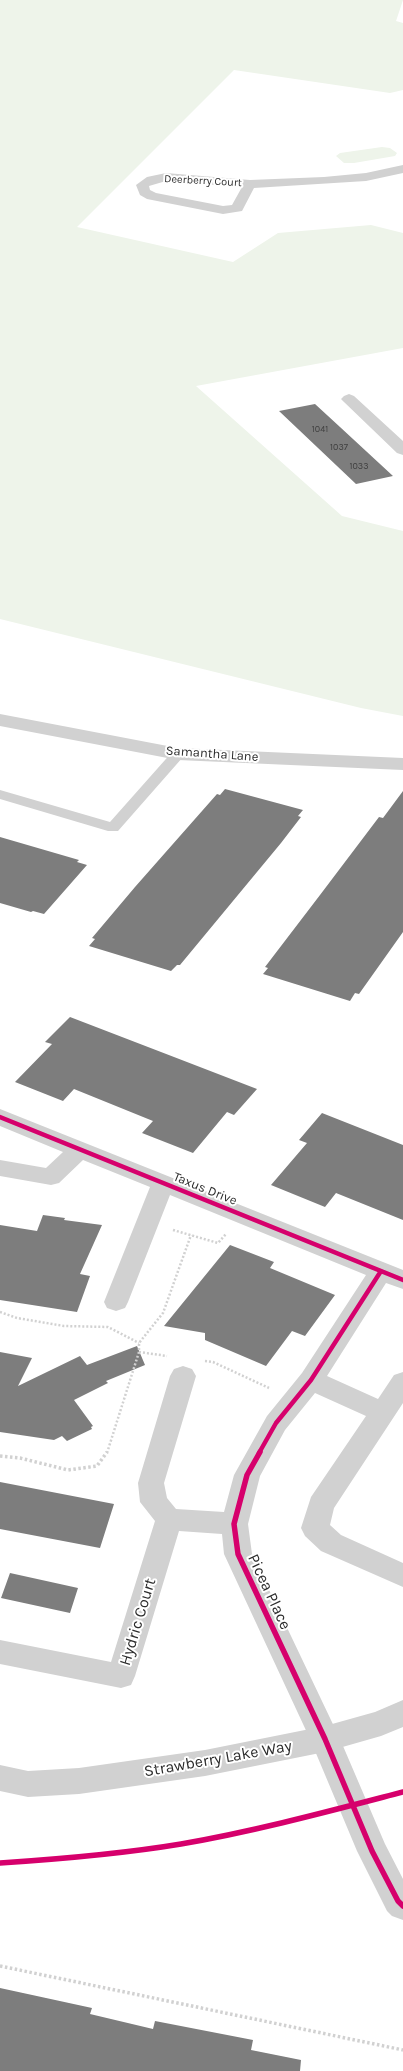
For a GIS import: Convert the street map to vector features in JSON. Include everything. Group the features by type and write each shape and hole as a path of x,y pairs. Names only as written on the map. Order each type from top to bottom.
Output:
{"street":[{"name":"Deerberry Court","path":"250,184 237,208 223,210 152,196 145,192 142,185 151,180 166,177 250,184 324,181 366,177 403,169"},
{"path":"349,399 403,450"},
{"name":"Samantha Lane","path":"0,720 178,754 403,764"},
{"name":"Taxus Drive","path":"0,1117 392,1276"},
{"path":"0,1168 51,1177 80,1149"},
{"name":"Taxus Drive","path":"116,1302 163,1183"},
{"name":"Picea Place","path":"392,1276 276,1423 247,1475 234,1524 238,1554 325,1739 372,1851 398,1900 403,1906"},
{"path":"183,1364 151,1483 154,1502 169,1519 234,1524"},
{"path":"311,1380 383,1412"},
{"path":"403,1382 321,1505 315,1528 331,1543 403,1576"},
{"name":"Hydric Court","path":"0,1652 121,1676 169,1519"},
{"name":"Strawberry Lake Way","path":"0,1793 14,1781 80,1781 205,1763 325,1739 381,1723 403,1714"}],"lane":[{"path":"0,794 113,828 178,754"}],"path":[{"path":"148,1222 218,1243 241,1214"},
{"path":"0,1456 20,1458 68,1470 96,1466 107,1453 139,1352 139,1343 163,1313 191,1235"},
{"path":"0,1312 17,1318 64,1326 108,1327 139,1343"},
{"path":"139,1352 183,1364 213,1362 294,1400"},
{"path":"0,1966 403,2050"}],"shaded area":[{"path":"0,0 403,0 396,21 403,23 403,90 390,93 234,70 77,227 233,262 278,233 371,225 403,233 403,348 196,386 342,516 403,531 403,716 361,708 0,619"},
{"path":"382,147 390,148 397,153 395,156 354,163 344,163 336,156 340,153"}],"building":[{"path":"315,404 393,476 356,484 279,411"},
{"path":"225,789 303,810 298,816 301,817 281,843 180,965 177,965 171,971 89,946 95,939 92,938 135,887 217,794 220,795"},
{"path":"403,791 403,932 359,994 355,993 350,1001 263,974 268,968 265,967 379,817 383,818"},
{"path":"0,837 79,860 77,862 87,865 44,914 33,911 31,912 0,903"},
{"path":"70,1017 257,1089 234,1115 227,1112 193,1153 142,1133 153,1121 74,1089 63,1101 15,1082 52,1044 45,1042"},
{"path":"322,1113 403,1145 403,1220 336,1193 325,1207 271,1185 307,1143 299,1140"},
{"path":"43,1215 65,1218 64,1220 102,1225 80,1274 90,1276 77,1312 0,1300 0,1225 37,1231"},
{"path":"230,1245 274,1262 270,1268 335,1295 305,1336 292,1331 266,1366 205,1340 205,1333 164,1326"},
{"path":"137,1346 145,1365 106,1381 108,1383 74,1400 93,1426 91,1427 92,1429 67,1441 62,1436 54,1440 0,1432 0,1352 32,1358 18,1386 80,1356 87,1365"},
{"path":"0,1482 114,1504 100,1548 0,1529"},
{"path":"10,1573 78,1588 70,1613 1,1598"},
{"path":"0,1988 92,2008 90,2014 153,2029 155,2021 253,2040 251,2050 301,2060 300,2071 0,2071"}],"cycle path":[{"path":"0,1117 403,1280"},
{"path":"381,1271 311,1380 276,1423 247,1475 234,1524 238,1554 325,1739 372,1851 398,1901 403,1906"},
{"path":"0,1863 91,1856 181,1844 265,1827 403,1792"}]}
